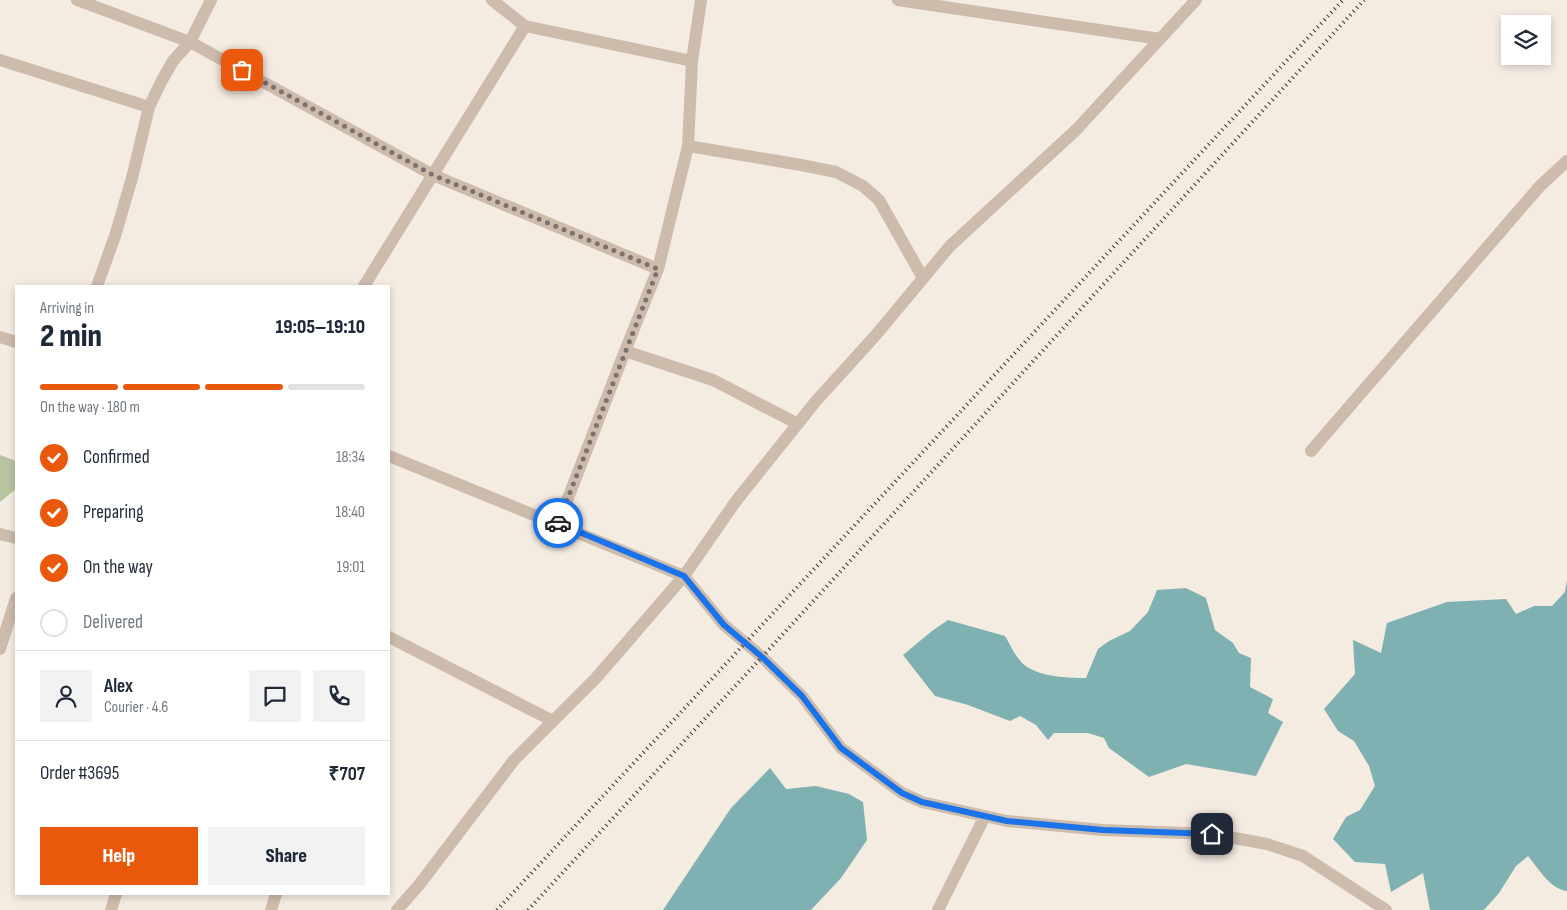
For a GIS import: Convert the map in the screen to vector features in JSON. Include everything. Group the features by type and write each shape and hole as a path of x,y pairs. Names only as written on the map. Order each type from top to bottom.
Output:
{"street":[{"path":"97,285 121,217 149,107 173,61 190,42 211,0"},
{"path":"492,0 525,26 692,61"},
{"path":"558,524 658,269 688,146 692,61 701,0"},
{"path":"898,0 1160,38"},
{"path":"397,910 419,885 514,760 596,678 684,576 736,501 816,401 875,336 950,246 1076,130 1196,0"},
{"path":"84,1 190,42 433,175 658,269"},
{"path":"365,285 525,26"},
{"path":"0,60 149,107"},
{"path":"688,146 836,172 863,186 878,200 924,278"},
{"path":"1311,451 1540,186 1567,161"},
{"path":"0,338 15,342"},
{"path":"625,351 713,380 798,424"},
{"path":"390,456 684,576 724,625 762,657 802,696 841,748 902,793 922,802 1023,823 1103,830 1212,834 1267,844 1303,856 1386,910"},
{"path":"0,534 15,538"},
{"path":"0,649 15,601"},
{"path":"390,638 553,721"},
{"path":"938,910 985,816"},
{"path":"111,910 116,895"},
{"path":"271,910 276,895"}],"green space":[{"path":"0,455 15,461 15,490 0,502"}],"water":[{"path":"1567,581 1567,891 1550,882 1528,856 1516,866 1499,893 1484,910 1430,910 1423,873 1391,892 1385,864 1355,862 1333,839 1346,817 1360,810 1375,786 1369,766 1354,741 1338,731 1324,709 1355,674 1353,640 1381,653 1387,623 1447,602 1506,599 1516,614 1534,606 1552,606 1565,592"},
{"path":"1186,588 1206,598 1215,630 1233,643 1239,653 1251,658 1250,687 1273,699 1268,713 1283,722 1256,776 1186,764 1149,777 1109,748 1104,738 1088,733 1054,733 1048,740 1036,725 1020,716 1010,721 968,705 935,696 903,655 948,620 1005,636 1019,660 1028,668 1044,674 1061,677 1086,678 1098,649 1109,641 1130,631 1148,612 1157,590"},
{"path":"770,768 786,789 816,786 849,794 863,802 867,840 841,878 811,910 663,910 731,808"}],"railway":[{"path":"497,910 1343,0"},
{"path":"528,910 1364,0"}],"way so far":[{"path":"242,70 433,175 658,269 558,523"}],"route":[{"path":"558,523 684,576 724,625 762,657 802,696 841,748 902,793 922,802 1007,821 1103,830 1212,834"}]}
